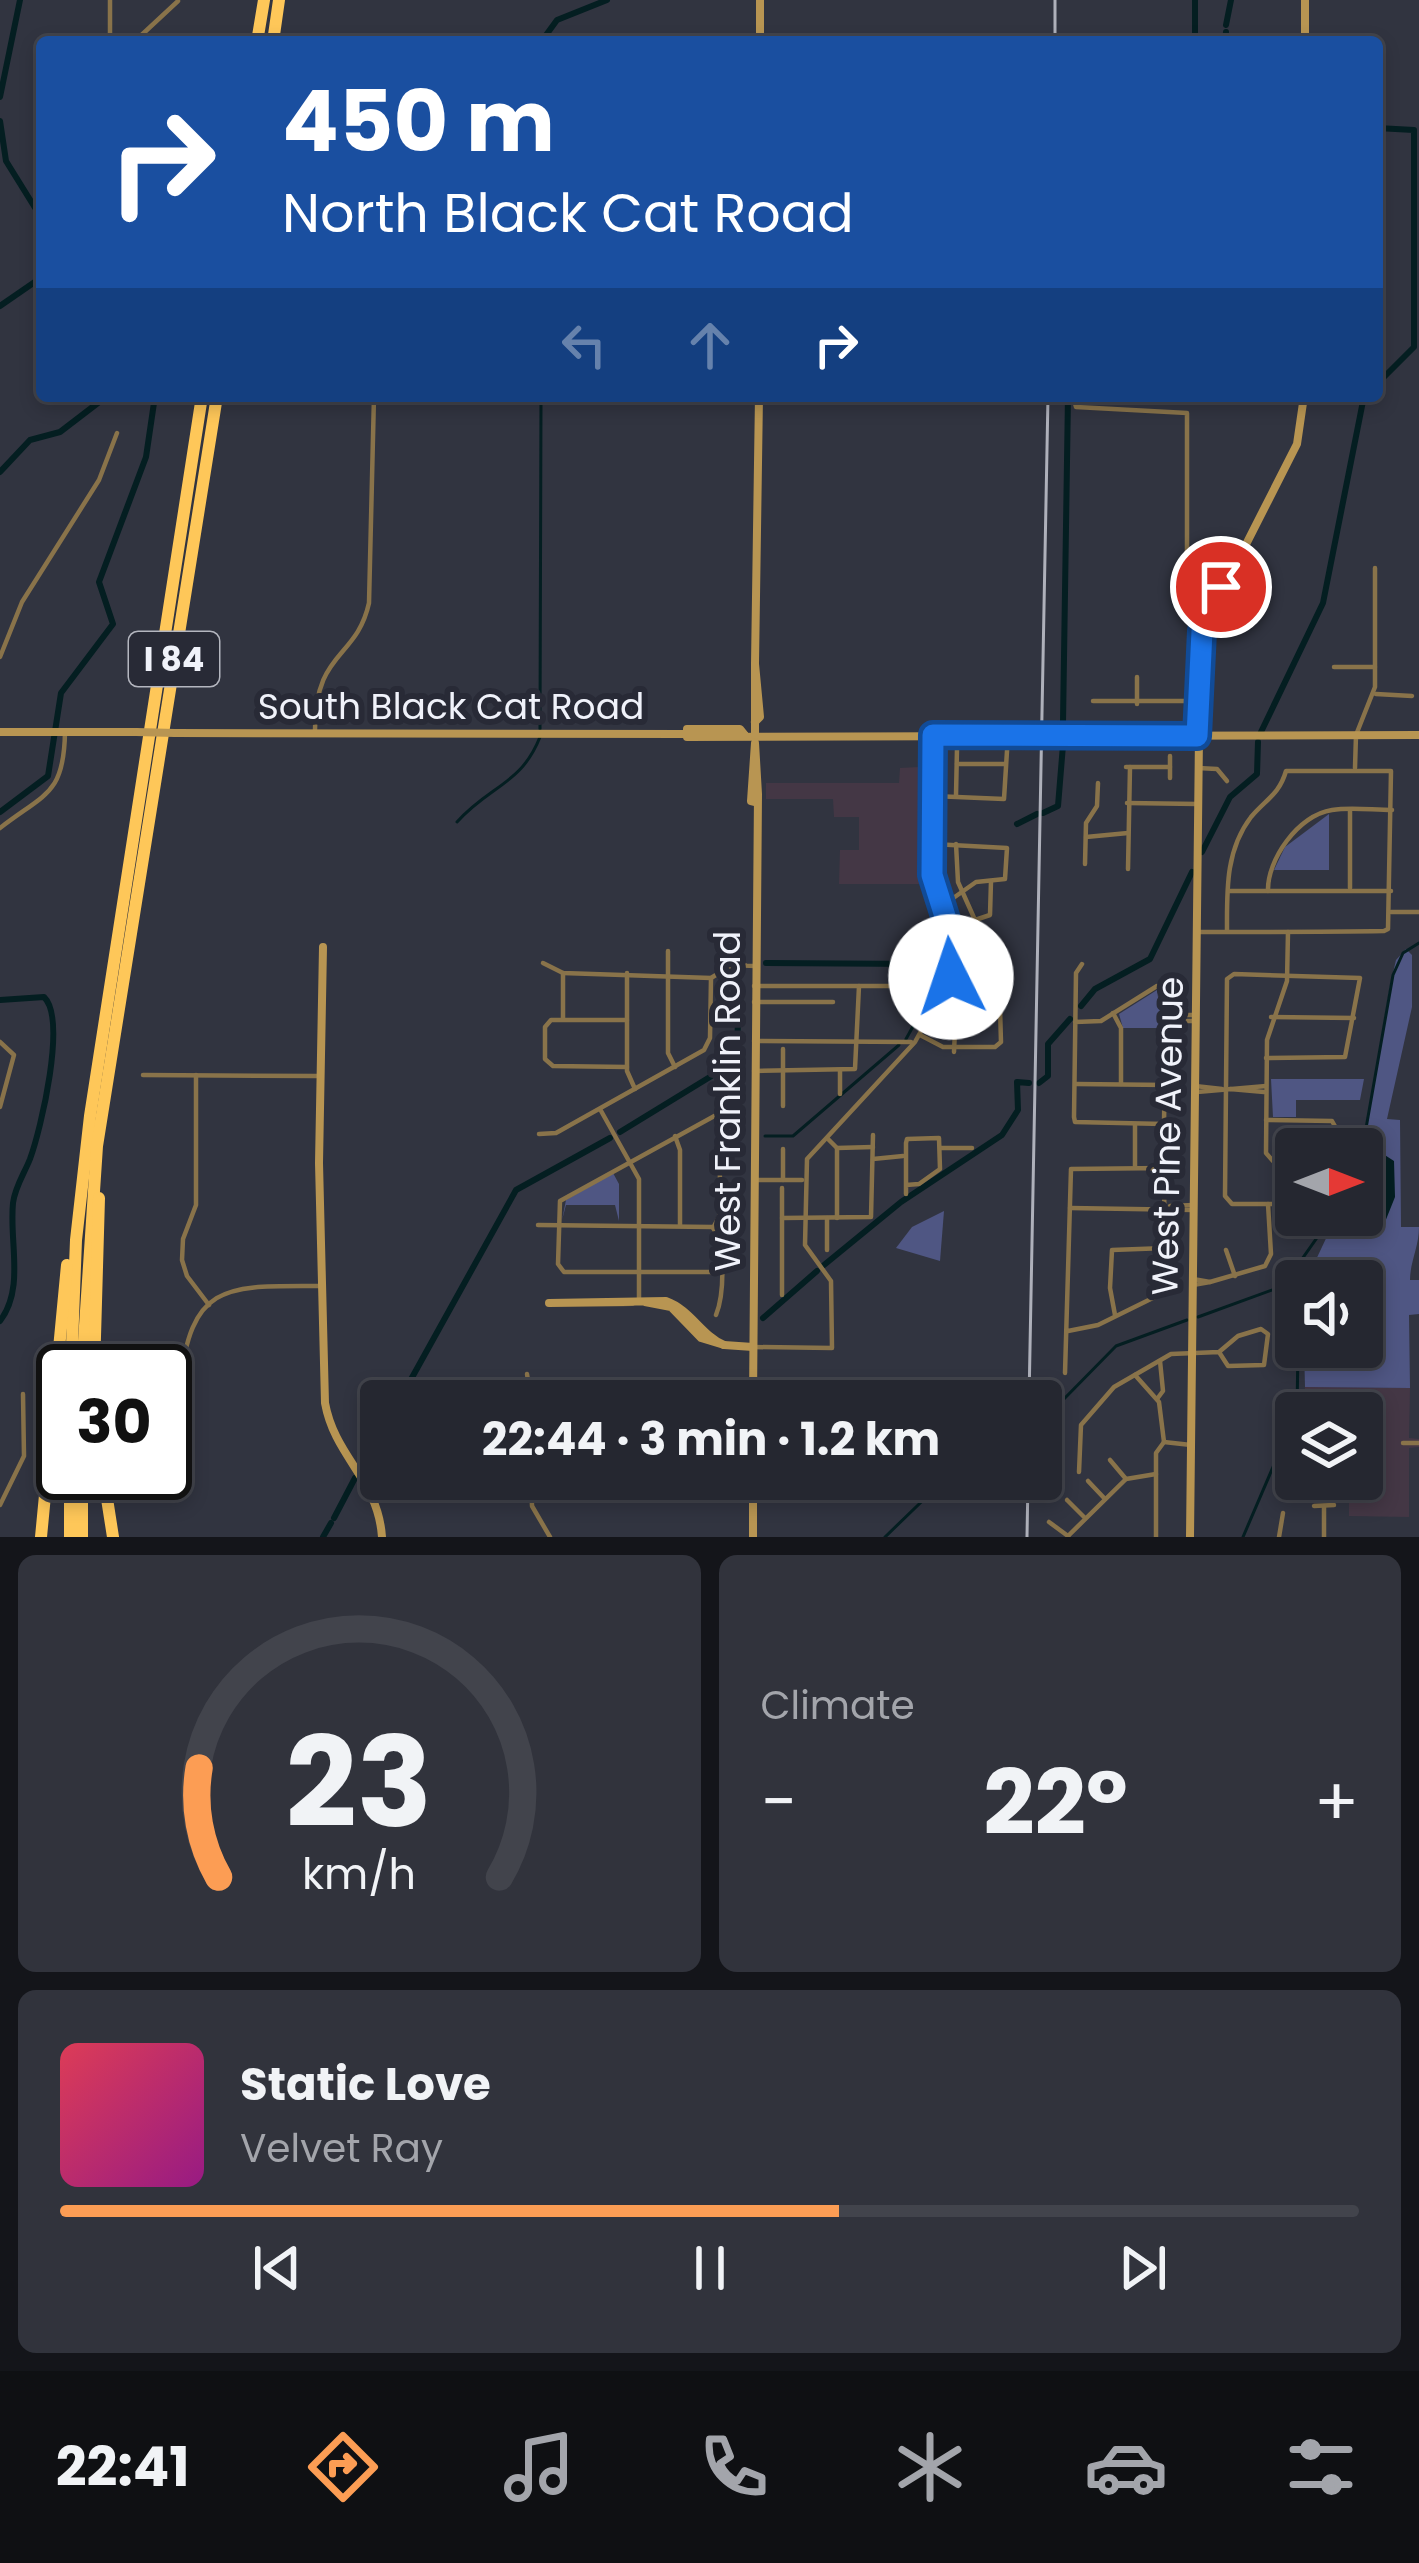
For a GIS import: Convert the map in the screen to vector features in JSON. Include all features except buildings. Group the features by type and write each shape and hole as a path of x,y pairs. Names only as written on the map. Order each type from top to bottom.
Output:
{"highway":[{"path":"258,36 264,0"},
{"path":"274,36 280,0"},
{"name":"I 84","path":"72,1344 79,1205 201,402"},
{"name":"I 84","path":"84,1344 92,1197 131,923 216,402"},
{"path":"95,1344 100,1197 131,923"},
{"path":"43,1537 62,1307 79,1205"},
{"path":"70,1500 70,1537"},
{"path":"82,1500 82,1537"},
{"path":"107,1500 112,1534"}],"street":[{"path":"110,0 110,36"},
{"path":"760,0 760,36"},
{"path":"1305,0 1305,36"},
{"path":"141,36 178,2"},
{"path":"315,733 321,678 360,627 369,603 374,402"},
{"name":"West Franklin Road","path":"753,1380 754,986 750,965 755,802 751,737 760,717 760,665 755,664 759,402"},
{"path":"1075,402 1076,407 1187,413 1187,616 1200,645"},
{"name":"West Pine Avenue","path":"1190,1537 1200,645 1208,613 1297,444 1303,402"},
{"path":"0,657 22,602 99,479 117,434"},
{"path":"1355,769 1356,735 1374,694 1375,568"},
{"path":"1334,667 1376,667"},
{"path":"1137,677 1137,704"},
{"path":"1374,694 1412,696"},
{"path":"1093,701 1197,701"},
{"name":"South Black Cat Road","path":"0,732 686,734 687,729 740,729 751,737 1419,735"},
{"path":"0,828 57,785 64,766 58,732"},
{"path":"543,1303 639,1302 671,1307 701,1338 724,1345 832,1348 831,1281 806,1250 807,1159 920,1035 952,971 950,932 932,875 933,735"},
{"path":"933,796 1005,798 1008,735"},
{"path":"956,798 957,748"},
{"path":"1170,756 1170,778"},
{"path":"956,764 1007,764"},
{"path":"1128,868 1128,767 1170,767"},
{"path":"1198,768 1217,769 1225,784 1235,777"},
{"path":"1197,932 1227,932 1288,932 1388,929 1391,771 1286,771 1277,796 1246,827 1228,867 1227,932"},
{"path":"1085,864 1086,823 1097,806 1097,783"},
{"path":"1127,803 1198,804"},
{"path":"1350,810 1350,891"},
{"path":"1268,891 1269,874 1287,840 1323,812 1392,810"},
{"path":"1086,837 1128,833"},
{"path":"933,844 1006,846 1005,879 962,891 942,906"},
{"path":"956,844 962,891 974,919 988,919 991,881"},
{"path":"1227,891 1391,891"},
{"path":"1391,912 1419,912"},
{"path":"1275,1160 1268,1160 1267,1058 1271,1017 1288,975 1288,932"},
{"path":"323,947 320,1286 327,1418 342,1451 370,1485 382,1537"},
{"path":"668,951 668,1053 675,1066"},
{"path":"543,963 563,973 710,978 732,965 750,965"},
{"path":"1076,1022 1094,1023 1163,987 1167,1120 1135,1125 1075,1122 1076,973 1082,964"},
{"path":"920,1035 954,1049 1000,1044 999,974 952,971"},
{"path":"563,973 563,1019"},
{"path":"627,973 627,1067 635,1089"},
{"path":"1267,1058 1346,1057 1360,978 1228,976 1227,1202 1275,1204"},
{"path":"539,1134 556,1133 705,1048 710,978"},
{"path":"754,986 920,986 942,994"},
{"path":"754,1071 855,1069 859,986"},
{"path":"754,1002 833,1002"},
{"path":"954,1049 956,1010 1002,1007"},
{"path":"1113,1013 1121,1032 1120,1084"},
{"path":"1271,1017 1354,1018"},
{"path":"1167,1018 1196,1018"},
{"path":"627,1020 549,1021 548,1065 627,1067"},
{"path":"754,1041 911,1042"},
{"path":"0,1042 14,1055 0,1107"},
{"path":"783,1049 783,1106"},
{"path":"840,1071 840,1094"},
{"path":"143,1075 321,1076"},
{"path":"196,1075 196,1205 183,1239 182,1260 187,1276 209,1305"},
{"path":"1074,1084 1167,1085"},
{"path":"1195,1089 1267,1089"},
{"path":"600,1108 639,1179 639,1302"},
{"path":"713,1228 721,1213 718,1114 674,1134 560,1201 562,1271 720,1272"},
{"path":"1266,1120 1335,1124 1334,1128"},
{"path":"1135,1125 1135,1166"},
{"path":"674,1134 680,1150 680,1226"},
{"path":"782,1218 871,1217 873,1136"},
{"path":"906,1185 919,1184 940,1169 939,1138 907,1139 906,1156 906,1185 906,1194"},
{"path":"828,1139 837,1148 837,1218"},
{"path":"837,1148 873,1147"},
{"path":"940,1148 972,1148"},
{"path":"962,1148 962,1157"},
{"path":"782,1295 784,1149"},
{"path":"873,1159 906,1156"},
{"path":"1065,1373 1073,1167 1164,1168 1165,1292 1116,1316 1068,1330"},
{"path":"754,1180 783,1184 804,1180"},
{"path":"1193,1282 1210,1282 1265,1266 1271,1254 1268,1204"},
{"path":"1070,1208 1194,1207"},
{"path":"827,1218 827,1250"},
{"path":"538,1226 713,1228"},
{"path":"713,1228 721,1240 716,1316"},
{"path":"1116,1316 1109,1288 1112,1250 1166,1248"},
{"path":"1226,1250 1235,1276"},
{"path":"184,1344 190,1324 209,1305 240,1286 320,1286"},
{"path":"1079,1472 1081,1425 1109,1391 1160,1361 1191,1352 1219,1352 1238,1336 1265,1330 1266,1364 1228,1366 1219,1352"},
{"path":"1157,1400 1163,1391 1160,1361"},
{"path":"527,1374 528,1380"},
{"path":"1135,1375 1157,1400 1164,1442 1156,1453 1156,1537"},
{"path":"0,1505 24,1456 23,1394"},
{"path":"1164,1442 1191,1445"},
{"path":"1402,1443 1419,1443"},
{"path":"1110,1460 1126,1479"},
{"path":"1048,1522 1068,1536 1126,1479 1156,1474"},
{"path":"1088,1480 1105,1498"},
{"path":"532,1500 550,1537"},
{"path":"753,1500 753,1537"},
{"path":"1067,1500 1085,1519"},
{"path":"1314,1505 1334,1505"},
{"path":"1324,1505 1324,1537"},
{"path":"1279,1537 1283,1513"}],"shaded area":[{"path":"919,743 928,745 928,884 839,884 840,850 859,850 859,817 834,817 833,799 766,799 766,783 899,783 900,768 919,767"},
{"path":"1329,814 1329,870 1274,870 1285,847"},
{"path":"1406,949 1412,955 1412,1007 1387,1119 1400,1120 1401,1227 1419,1227 1410,1280 1419,1280 1419,1314 1409,1315 1410,1388 1305,1387 1305,1368 1383,1368 1383,1260 1316,1260 1327,1236 1383,1236 1383,1128 1366,1128 1396,960"},
{"path":"1157,990 1162,1028 1123,1028 1119,1014"},
{"path":"1271,1079 1364,1079 1360,1100 1296,1100 1296,1117 1273,1117"},
{"path":"1383,1154 1394,1161 1395,1197 1385,1222"},
{"path":"613,1173 619,1184 619,1221 615,1205 566,1205 562,1220 566,1200"},
{"path":"944,1211 940,1261 896,1248 912,1227"},
{"path":"1305,1387 1410,1388 1409,1438 1419,1439 1419,1447 1409,1448 1409,1517 1349,1516 1349,1500 1383,1500 1383,1392 1304,1392"}],"waterway":[{"path":"0,97 20,0"},
{"path":"545,36 557,20 607,0"},
{"path":"1195,0 1195,36"},
{"path":"1226,25 1231,0"},
{"path":"1226,32 1226,36"},
{"path":"0,121 6,161 36,209"},
{"path":"1383,128 1414,130 1414,347 1383,378"},
{"path":"0,306 36,281"},
{"path":"0,472 30,440 60,432 99,402"},
{"path":"0,812 48,776 61,693 113,624 99,582 146,457 154,402"},
{"path":"540,729 541,402"},
{"path":"1063,723 1068,402"},
{"path":"1261,732 1323,603 1363,402"},
{"path":"457,822 524,765 540,737"},
{"path":"1202,852 1230,797 1257,774 1258,742"},
{"path":"1043,813 1058,806 1063,745"},
{"path":"1017,824 1037,814"},
{"path":"1081,1006 1095,989 1150,959 1192,872"},
{"path":"1366,1128 1393,975 1403,953 1419,943"},
{"path":"766,963 919,964 940,953"},
{"path":"929,959 934,967"},
{"path":"620,1132 736,1061 740,986"},
{"path":"906,1039 931,994"},
{"path":"0,1000 44,997 53,1027 40,1124 14,1197 14,1279 0,1321"},
{"path":"1039,1083 1048,1076 1048,1044 1070,1019"},
{"path":"765,1136 793,1136 899,1045"},
{"path":"824,1265 901,1202 1002,1135 1018,1110 1017,1082 1029,1083"},
{"path":"411,1380 516,1190 610,1138"},
{"path":"1198,1317 1283,1286 1318,1236"},
{"path":"763,1318 817,1271"},
{"path":"1062,1401 1116,1346 1187,1320"},
{"path":"1243,1537 1297,1411 1298,1368"},
{"path":"334,1518 355,1478"},
{"path":"885,1537 923,1500"},
{"path":"323,1537 331,1523"}],"railway":[{"path":"1055,0 1055,36"},
{"path":"1029,1380 1048,402"},
{"path":"1027,1537 1028,1500"}],"route":[{"path":"951,977 950,932 932,875 933,735 1197,736 1202,631 1221,587"}]}
